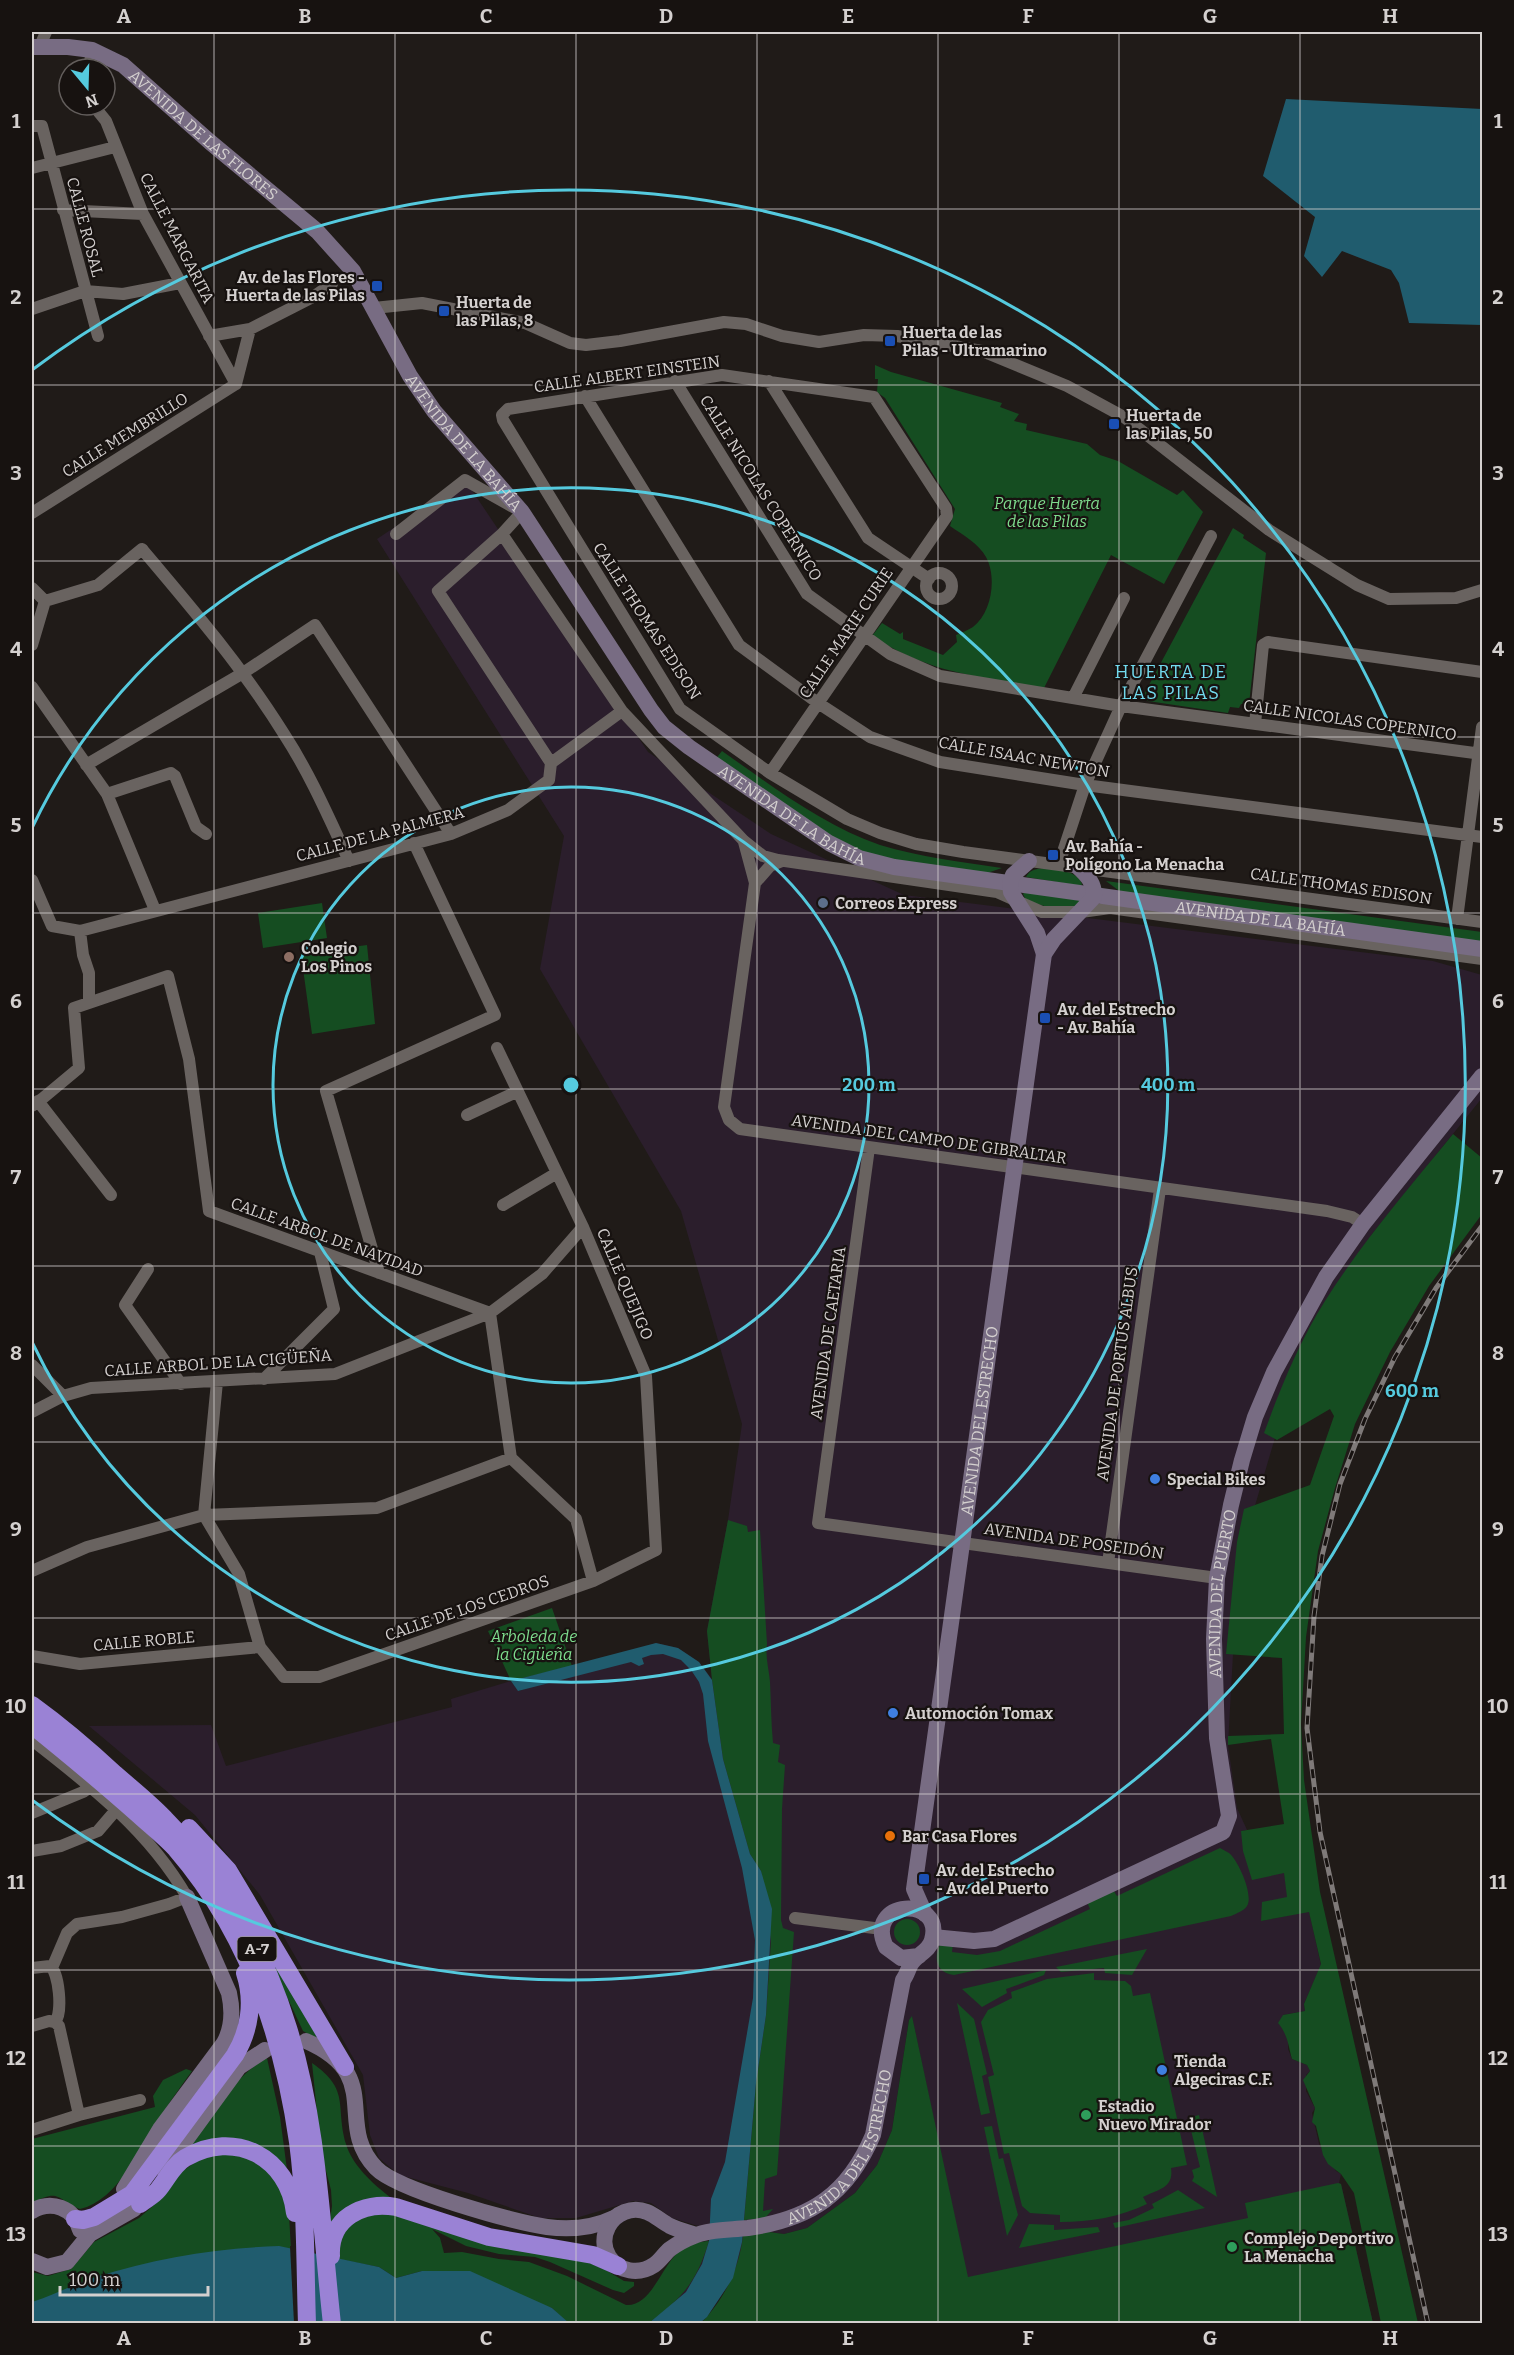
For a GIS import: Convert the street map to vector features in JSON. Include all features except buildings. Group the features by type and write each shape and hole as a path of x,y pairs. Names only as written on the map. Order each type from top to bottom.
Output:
{"highway":[{"name":"A-7","path":"32,1704 63,1727 165,1819 191,1848 232,1903 258,1951 289,2029 297,2063 313,2147 320,2238 332,2324"},
{"name":"A-7","path":"32,1725 94,1774 175,1848 227,1919 260,1989 282,2063 320,2238 307,2324"},
{"path":"63,1727 80,1731 120,1763 175,1813 228,1870 345,2067"},
{"path":"73,2216 83,2220 94,2217 132,2194 217,2082 241,2046 248,2026 250,2009 246,1977 226,1933 227,1919"},
{"path":"140,2204 156,2192 186,2157 209,2148 236,2146 257,2152 273,2164 286,2180 294,2205 297,2226 320,2238 351,2214 365,2207 381,2204 489,2236 593,2255 613,2261"}],"street":[{"name":"AVENIDA DE LAS FLORES","path":"39,41 92,50 123,65 210,142 317,231 353,271"},
{"path":"91,57 92,50"},
{"name":"CALLE MARGARITA","path":"103,117 143,214 236,384"},
{"name":"CALLE ROSAL","path":"37,126 52,164 98,336"},
{"path":"32,168 115,147"},
{"path":"63,210 143,214"},
{"name":"AVENIDA DE LA BAHÍA","path":"353,271 410,376 434,411 522,512 651,711 664,727 689,747 829,843 859,858 894,867 1482,948"},
{"path":"32,309 85,291 123,294 180,283"},
{"path":"208,336 250,328 313,297 332,284"},
{"path":"374,308 422,303 525,323 570,343 586,345 724,322 746,324 782,336 819,342 864,335 897,336 982,351 1067,386 1124,417 1269,530 1358,585 1389,599 1456,598 1482,590"},
{"path":"236,384 250,328"},
{"name":"CALLE ALBERT EINSTEIN","path":"502,415 508,409 722,375 874,397 947,512"},
{"name":"CALLE NICOLAS COPERNICO","path":"675,381 807,594 890,654 940,676 1121,706 1481,754"},
{"path":"769,381 868,538 928,579"},
{"name":"CALLE MEMBRILLO","path":"32,513 236,384"},
{"name":"CALLE ISAAC NEWTON","path":"585,396 740,645 818,703 870,737 940,762 1085,785 1482,837"},
{"name":"CALLE THOMAS EDISON","path":"502,415 680,709 770,773 847,819 880,833 916,844 1482,922"},
{"path":"396,534 465,480 522,512 502,534 438,591 551,763"},
{"name":"CALLE MARIE CURIE","path":"770,773 947,516 947,512"},
{"path":"502,534 622,711"},
{"path":"1059,864 1085,785 1121,706 1211,536"},
{"path":"45,601 98,585 142,549 196,612 243,673 286,736 349,861"},
{"path":"32,588 45,601"},
{"path":"1073,698 1124,598"},
{"path":"32,645 45,601"},
{"path":"86,765 243,673 315,625 451,834"},
{"path":"1255,724 1263,645 1270,642 1482,672"},
{"path":"32,687 107,794 155,910"},
{"name":"AVENIDA DE LA BAHÍA","path":"622,711 744,841 763,856 782,861 997,892 1042,912 1081,912 1110,908 1482,959"},
{"name":"CALLE DE LA PALMERA","path":"80,932 155,910 451,834 508,810 549,780 551,763 622,711"},
{"path":"1457,918 1481,754 1482,727"},
{"path":"107,794 171,773 175,776 196,827 206,834"},
{"name":"AVENIDA DEL CAMPO DE GIBRALTAR","path":"744,841 755,883 724,1107 733,1125 740,1129 869,1148 1326,1212 1352,1217 1363,1224"},
{"path":"379,1273 326,1091 495,1015 414,843"},
{"path":"755,883 770,866 782,861"},
{"path":"1029,861 1013,875 1010,883 1015,900 1037,933 1044,954"},
{"path":"1044,954 1093,901 1095,894 1088,875 1078,867"},
{"path":"32,880 52,926 80,932 83,955 89,973 89,1002 74,1008 79,1068 35,1103 111,1195"},
{"path":"1061,933 1093,912 1110,908"},
{"name":"AVENIDA DEL ESTRECHO","path":"914,1889 1044,954"},
{"name":"CALLE ARBOL DE NAVIDAD","path":"89,1002 168,976 189,1059 209,1211 490,1313"},
{"name":"CALLE QUEJIGO","path":"497,1048 516,1092 583,1227 646,1376 656,1550"},
{"name":"AVENIDA DEL PUERTO","path":"933,1937 974,1941 994,1939 1223,1832 1229,1816 1217,1738 1214,1639 1217,1578 1242,1460 1256,1417 1274,1372 1326,1277 1363,1224 1482,1076"},
{"path":"467,1114 516,1092"},
{"name":"AVENIDA DE CAETARIA","path":"818,1522 869,1148"},
{"path":"503,1205 557,1173"},
{"name":"AVENIDA DE PORTUS ALBUS","path":"1108,1563 1160,1188"},
{"name":"CALLE ARBOL DE LA CIGÜEÑA","path":"32,1412 63,1396 90,1388 335,1374 490,1313 543,1274 583,1227"},
{"path":"264,1379 334,1309 320,1252"},
{"path":"148,1269 125,1305 181,1384"},
{"path":"490,1313 511,1458 576,1520 593,1581"},
{"path":"32,1365 63,1396"},
{"path":"217,1382 204,1515 239,1574 260,1647"},
{"path":"32,1571 87,1548 204,1515 376,1509 511,1458"},
{"name":"AVENIDA DE POSEIDÓN","path":"818,1522 1217,1578"},
{"name":"CALLE DE LOS CEDROS","path":"260,1647 284,1677 319,1677 593,1581 656,1550"},
{"name":"CALLE ROBLE","path":"32,1656 80,1664 260,1647"},
{"path":"32,1740 116,1810 160,1856 186,1897 229,1993 232,2006 230,2032 160,2129 124,2189"},
{"path":"32,1813 90,1787"},
{"path":"32,1851 61,1846 98,1831 116,1810"},
{"path":"914,1889 907,1901 887,1918 882,1929 886,1947 895,1955 907,1959 919,1956"},
{"path":"903,1980 911,1964 928,1948 933,1937 932,1925 914,1889"},
{"path":"52,1968 67,1933 77,1924 122,1917 186,1897"},
{"path":"896,1910 915,1908 925,1914"},
{"path":"795,1918 882,1929"},
{"path":"895,1955 903,1980"},
{"path":"32,1968 46,1966 52,1968 56,1973 60,2013 55,2022"},
{"name":"AVENIDA DEL ESTRECHO","path":"696,2235 668,2225 646,2212 632,2210 603,2223 582,2228 547,2227 499,2216 394,2181 376,2168 365,2150 359,2134 354,2090 345,2067 331,2054 308,2046 331,2066 340,2078 346,2098 348,2130 354,2150 365,2168 380,2183 404,2194 513,2228 586,2247 630,2271 642,2271 653,2266 668,2250 696,2235 766,2225 790,2219 813,2209 850,2178 864,2158 873,2135 903,1980"},
{"path":"32,2025 49,2021 59,2026 79,2115"},
{"path":"32,2261 47,2267 61,2265 72,2257 90,2234 116,2221 140,2204 239,2067 264,2045 234,2052 209,2074 124,2189 91,2212 73,2216"},
{"path":"32,2130 79,2115 140,2100"},
{"path":"32,2211 38,2207 52,2205 73,2216 80,2232 79,2246"},
{"path":"613,2261 604,2236 614,2218"},
{"path":"658,2219 666,2238 661,2258"}],"shaded area":[{"path":"465,480 648,752 771,834 904,895 1433,961 1482,975 1482,1098 1372,1234 1293,1377 1238,1563 1228,1745 1237,1808 1247,1830 1241,1831 1284,1872 1288,1897 1263,1910 1261,1921 1309,1911 1321,1965 1304,2004 1305,2011 1283,2015 1288,2034 1288,2049 1292,2059 1307,2065 1310,2071 1306,2075 1306,2091 1315,2108 1312,2113 1319,2144 1336,2171 1341,2174 1339,2183 1373,2323 967,2277 912,2017 909,2020 892,2130 877,2165 855,2193 807,2228 784,2234 769,2232 700,2323 649,2323 675,2302 709,2241 709,2224 698,2226 672,2218 651,2203 633,2201 576,2218 540,2218 468,2193 399,2175 379,2158 370,2135 363,2075 260,1895 195,1815 89,1726 211,1725 226,1766 452,1707 451,1699 511,1681 519,1691 656,1643 678,1648 699,1662 712,1679 707,1631 728,1520 742,1424 681,1211 540,969 564,836 377,539"}],"green space":[{"name":"Parque Huerta de las Pilas","path":"875,365 891,372 1002,403 1000,407 1019,414 1014,421 1027,424 1026,430 1087,444 1100,455 1118,461 1177,495 1183,490 1203,512 1164,584 1111,555 1044,688 934,666 872,636 882,623 900,634 903,632 903,639 943,655 957,642 956,635 973,627 985,613 992,584 986,557 975,544 950,526 955,509 885,398 877,392 878,379 875,379"},
{"path":"1233,528 1244,535 1243,538 1266,553 1249,704 1241,704 1239,708 1230,707 1228,713 1141,700"},
{"path":"722,751 798,804 859,837 910,853 1002,868 987,873 893,862 852,851 714,761"},
{"path":"1053,868 1074,875 1082,884 1081,886 1026,877 1034,870"},
{"path":"1106,881 1482,932 1482,943 1122,893"},
{"path":"1026,890 1081,899 1078,905 1065,908 1039,905 1026,900 1023,894"},
{"path":"322,903 327,938 263,948 258,913"},
{"path":"367,945 375,1024 312,1034 301,954"},
{"path":"1453,1134 1482,1158 1482,1214 1429,1286 1390,1352 1355,1424 1318,1551 1306,1637 1301,1724 1304,1780 1320,1892 1418,2323 1381,2323 1354,2193 1341,2174 1328,2164 1323,2155 1316,2126 1312,2122 1315,2108 1303,2080 1310,2071 1307,2065 1292,2059 1286,2036 1278,2023 1283,2015 1305,2011 1304,2004 1321,1964 1309,1912 1261,1921 1262,1902 1287,1897 1284,1873 1252,1880 1243,1851 1241,1831 1284,1824 1271,1739 1228,1745 1228,1736 1284,1734 1282,1658 1226,1654 1237,1542 1244,1509 1310,1485 1334,1416 1330,1409 1277,1440 1264,1433 1291,1365 1307,1332 1355,1257"},
{"path":"728,1520 747,1526 748,1532 760,1530 773,1743 780,1745 778,1762 785,1765 782,1809 781,1920 783,1928 794,1932 777,2175 765,2179 763,2211 773,2209 765,2218 744,2220 756,2083 766,2015 771,1941 761,1871 750,1854 723,1759 712,1680 707,1631"},
{"name":"Arboleda de la Cigüeña","path":"552,1608 572,1666 511,1681 488,1631"},
{"path":"1220,1848 1233,1857 1247,1886 1249,1901 1246,1908 1231,1916 954,1975 948,1974 938,1964 937,1955 940,1945 953,1944 952,1952 977,1955 1000,1951 1090,1909 1087,1902 1113,1890 1117,1896"},
{"path":"907,1919 916,1923 920,1932 916,1941 907,1945 898,1941 894,1932 898,1923"},
{"path":"257,1933 324,2043 303,2031"},
{"path":"1147,1949 1132,1975 1105,1973 1104,1968 1061,1972 1056,1967"},
{"path":"1046,1970 1044,1975 1006,1989 1007,1993 982,2007 962,1989"},
{"name":"Estadio Nuevo Mirador","path":"1094,1973 1094,1980 1125,1981 1131,1986 1133,1996 1150,1993 1187,2165 1171,2168 1168,2184 1143,2197 1147,2204 1105,2218 1060,2222 1060,2215 1030,2213 1022,2206 1009,2153 1004,2154 988,2077 994,2075 981,2022 988,2010 1012,1998 1011,1992 1047,1979"},
{"path":"957,2003 974,2019 987,2074 982,2076 990,2113 981,2115"},
{"path":"912,2016 968,2277 1248,2218 1245,2203 1338,2183 1341,2184 1373,2323 700,2324 709,2315 729,2283 738,2260 743,2236 769,2232 784,2234 807,2228 855,2193 877,2165 892,2130 909,2020"},
{"path":"267,2058 280,2117 288,2177 273,2157 187,2150 232,2087 254,2066"},
{"path":"312,2063 324,2073 337,2090 346,2144 353,2159 370,2180 390,2197 356,2205 329,2227 332,2206 331,2190 321,2152"},
{"path":"186,2069 192,2071 166,2107 128,2170 106,2195 94,2204 80,2209 53,2196 32,2203 32,2139 155,2107 153,2096 163,2080"},
{"path":"1199,2115 1217,2197 1192,2181 1194,2177 1192,2170 1200,2167 1188,2118"},
{"path":"992,2126 999,2159 1003,2158 1018,2215 1007,2236 984,2127"},
{"path":"237,2152 275,2173 289,2215 291,2249 285,2248 32,2323 32,2272 48,2276 71,2269 94,2242 139,2218 154,2205 173,2178 204,2156"},
{"path":"1178,2190 1205,2208 1115,2228 1113,2223 1129,2220 1154,2208 1152,2204"},
{"path":"377,2210 577,2258 604,2269 624,2281 634,2282 634,2286 624,2293 613,2290 550,2262 535,2257 499,2254 466,2246 432,2229 440,2238 444,2253 462,2252 529,2262 567,2276 626,2305 635,2304 643,2299 677,2253 685,2246 709,2241 699,2268 687,2288 649,2323 569,2324 552,2308 422,2271 396,2278 379,2267 338,2259 343,2229"},
{"path":"1029,2224 1054,2225 1054,2230 1098,2227 1100,2232 1019,2248"}],"water":[{"path":"1286,99 1482,109 1482,325 1409,323 1399,283 1391,270 1342,251 1322,277 1304,256 1315,217 1263,176"},
{"path":"656,1643 678,1648 699,1662 712,1680 723,1759 750,1854 761,1871 772,1909 766,2015 756,2083 742,2242 733,2278 707,2317 700,2323 649,2323 686,2292 702,2264 709,2241 711,2199 725,2162 753,1998 755,1940 742,1868 708,1741 703,1694 699,1682 681,1660 663,1654 642,1658 644,1664 639,1666 631,1662 518,1691 511,1681"},
{"path":"279,2246 379,2267 396,2278 422,2271 470,2271 552,2308 569,2323 32,2324 32,2302 96,2277 141,2264 187,2255"}],"pier":[{"path":"290,2246 313,2250 315,2323 294,2323"}],"railway":[{"path":"1428,2324 1320,1832 1307,1728 1314,1616 1322,1556 1340,1484 1365,1419 1395,1357 1436,1288 1482,1226"}],"place":[{"name":"Av. de las Flores - Huerta de las Pilas","path":"377,286"},
{"name":"Huerta de las Pilas, 8","path":"444,311"},
{"name":"Huerta de las Pilas - Ultramarino","path":"890,341"},
{"name":"Huerta de las Pilas, 50","path":"1114,424"},
{"name":"Av. Bahía - Polígono La Menacha","path":"1053,855"},
{"name":"Correos Express","path":"823,903"},
{"name":"Colegio Los Pinos","path":"289,957"},
{"name":"Av. del Estrecho - Av. Bahía","path":"1045,1018"},
{"name":"Special Bikes","path":"1155,1479"},
{"name":"Automoción Tomax","path":"893,1713"},
{"name":"Bar Casa Flores","path":"890,1836"},
{"name":"Av. del Estrecho - Av. del Puerto","path":"924,1879"},
{"name":"Tienda Algeciras C.F.","path":"1162,2070"},
{"name":"Estadio Nuevo Mirador","path":"1086,2115"},
{"name":"Complejo Deportivo La Menacha","path":"1232,2247"}],"district":[{"name":"HUERTA DE LAS PILAS","path":"1171,682"}]}
